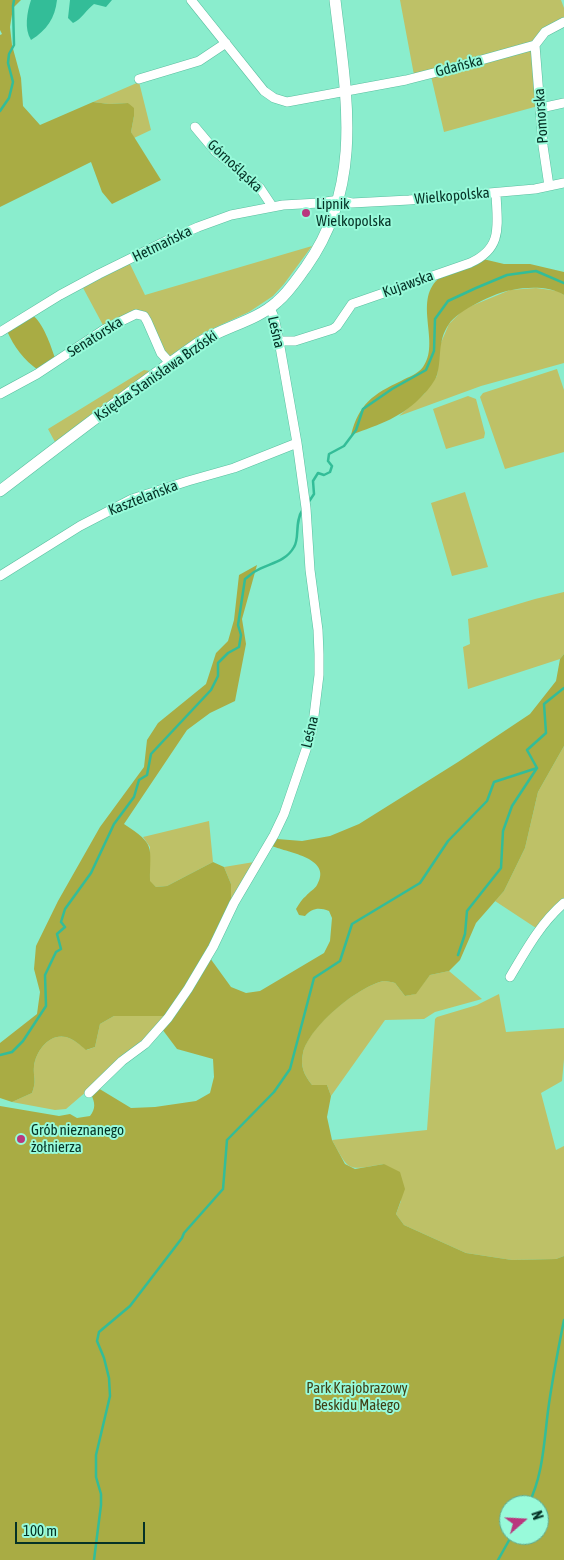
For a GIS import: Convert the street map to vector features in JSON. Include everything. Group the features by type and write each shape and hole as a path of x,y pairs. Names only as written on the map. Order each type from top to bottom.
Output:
{"street":[{"name":"Gdańska","path":"190,0 264,91 274,98 287,102 406,80 449,70 536,45 545,32 564,22"},
{"name":"Księdza Stanisława Brzóski","path":"0,491 170,363 204,340 270,308 286,293 310,261 328,229 339,200 346,158 345,91 335,0"},
{"path":"139,80 199,61 226,43"},
{"name":"Pomorska","path":"536,45 543,146 549,186"},
{"path":"541,108 564,103"},
{"name":"Górnośląska","path":"195,127 216,152 260,188 272,206"},
{"name":"Wielkopolska","path":"339,200 352,203 496,193 564,183"},
{"name":"Kujawska","path":"279,341 294,340 333,329 352,304 470,263 482,257 493,246 496,236 496,193"},
{"name":"Hetmańska","path":"0,332 60,295 168,240 220,218 272,206 339,200"},
{"name":"Leśna","path":"89,1093 122,1061 145,1044 173,1011 213,947 247,879 274,835 291,796 312,732 319,675 318,630 310,570 306,508 279,341 270,308"},
{"name":"Senatorska","path":"0,394 37,374 105,329 136,314 140,314 147,320 161,353 170,363"},
{"name":"Kasztelańska","path":"0,576 80,526 132,499 234,468 297,443"},
{"path":"510,977 535,935 549,916 564,903"}],"shaded area":[{"path":"31,0 57,0 49,23 42,32 31,40 27,31 27,15"},
{"path":"70,0 112,0 106,7 94,4 73,23 68,18"},
{"path":"400,0 561,0 564,8 564,20 541,32 532,42 414,75"},
{"path":"529,50 532,52 538,106 444,132 431,76"},
{"path":"139,82 151,130 134,138 131,132 134,116 128,103 109,104 93,102"},
{"path":"312,246 273,296 249,312 203,333 167,358 145,314 104,327 82,286 129,262 145,295"},
{"path":"536,288 558,291 564,295 564,363 481,386 399,416 424,394 437,376 440,345 449,324 464,309 510,290"},
{"path":"557,369 564,390 564,452 505,469 480,397 483,393"},
{"path":"144,370 150,371 55,442 48,429"},
{"path":"468,396 476,399 485,433 484,438 446,449 433,409"},
{"path":"465,492 488,567 452,576 431,503"},
{"path":"564,592 564,654 560,659 468,689 463,647 470,644 468,619"},
{"path":"564,746 564,900 536,928 495,901 504,891 525,848 538,792"},
{"path":"209,821 213,862 167,886 156,887 150,882 150,847 143,837"},
{"path":"254,862 231,902 231,884 224,867"},
{"path":"449,971 482,999 435,1012 424,1019 385,1020 331,1096 327,1085 312,1085 303,1070 302,1062 307,1043 314,1031 324,1020 348,999 373,984 384,981 395,983 405,996 415,994 430,975"},
{"path":"499,994 506,1032 564,1028 562,1081 541,1093 556,1150 564,1146 564,1256 556,1259 512,1260 466,1253 404,1225 396,1214 401,1201 384,1164 351,1167 343,1159 332,1140 427,1130 435,1019 477,1005"},
{"path":"114,1016 166,1016 143,1043 66,1109 55,1110 12,1102 32,1093 35,1060 44,1044 60,1036 74,1041 87,1050 95,1047 100,1024"}],"green space":[{"path":"0,0 21,0 13,8 10,27 12,45 21,78 23,106 40,125 93,102 109,104 128,103 134,108 131,132 161,180 112,204 102,192 91,162 0,207 0,35 2,34 0,30"},
{"path":"483,259 504,264 530,264 564,272 564,295 552,290 538,288 512,290 487,298 460,313 445,330 441,343 437,375 426,392 399,415 351,435 358,415 368,401 423,367 428,357 427,311 431,288 438,279 448,272"},
{"path":"32,315 40,323 55,358 38,370 20,353 7,331"},
{"path":"257,565 242,619 246,644 235,701 210,713 187,730 124,824 142,837 149,847 150,881 156,887 167,886 213,862 224,867 231,884 231,902 210,946 166,1016 114,1016 100,1024 95,1047 86,1050 77,1042 66,1037 60,1036 49,1040 44,1044 35,1060 35,1082 32,1093 12,1102 0,1098 0,1043 37,1014 40,992 34,969 36,946 58,901 100,827 144,767 147,740 158,723 206,684 216,653 228,641 234,620 239,575"},
{"name":"Park Krajobrazowy Beskidu Małego","path":"564,654 564,746 538,792 525,848 504,891 476,923 460,960 449,971 430,975 416,994 405,996 395,983 384,981 373,984 349,999 324,1020 315,1031 303,1053 302,1066 312,1085 327,1085 331,1096 327,1117 332,1140 345,1164 355,1169 384,1164 400,1172 405,1189 396,1214 404,1225 466,1253 512,1260 556,1259 564,1256 564,1560 0,1560 0,1106 59,1116 70,1114 77,1118 90,1116 94,1105 91,1094 98,1088 131,1108 155,1107 196,1101 210,1093 214,1077 213,1059 177,1049 162,1029 210,958 231,987 246,993 260,991 324,953 330,941 332,918 329,911 316,909 310,911 305,916 299,915 296,909 317,885 320,876 319,869 307,858 272,846 277,839 302,841 330,836 359,824 530,714 556,681 560,659"}],"waterway":[{"path":"0,111 9,98 13,82 8,63 9,54 14,45 14,0"},
{"path":"308,503 314,494 313,481 318,473 324,475 330,472 332,466 328,461 329,454 344,446 356,430 363,409 392,389 426,370 434,351 435,319 448,301 507,275 536,271 564,283"},
{"path":"0,1055 12,1052 23,1041 46,1006 45,975 56,952 61,949 57,934 65,927 61,922 65,909 91,873 114,824 134,797 139,780 147,775 151,754 211,690 218,676 218,663 228,653 239,647 241,635 238,625 245,579 259,569 281,560 290,552 296,543 300,514 303,509"},
{"path":"458,955 465,934 467,911 501,868 503,831 512,806 537,768 527,750 546,733 544,704 564,688"},
{"path":"94,1560 101,1505 101,1494 96,1477 96,1455 110,1396 109,1378 97,1341 99,1332 130,1306 184,1233 223,1189 227,1140 274,1092 290,1069 314,978 340,961 352,924 420,883 448,841 487,801 494,782 537,768"},
{"path":"533,1495 540,1471 551,1388 564,1320"},
{"path":"498,1560 506,1545"}],"place":[{"name":"Lipnik Wielkopolska","path":"306,213"},
{"name":"Grób nieznanego żołnierza","path":"21,1139"}]}
